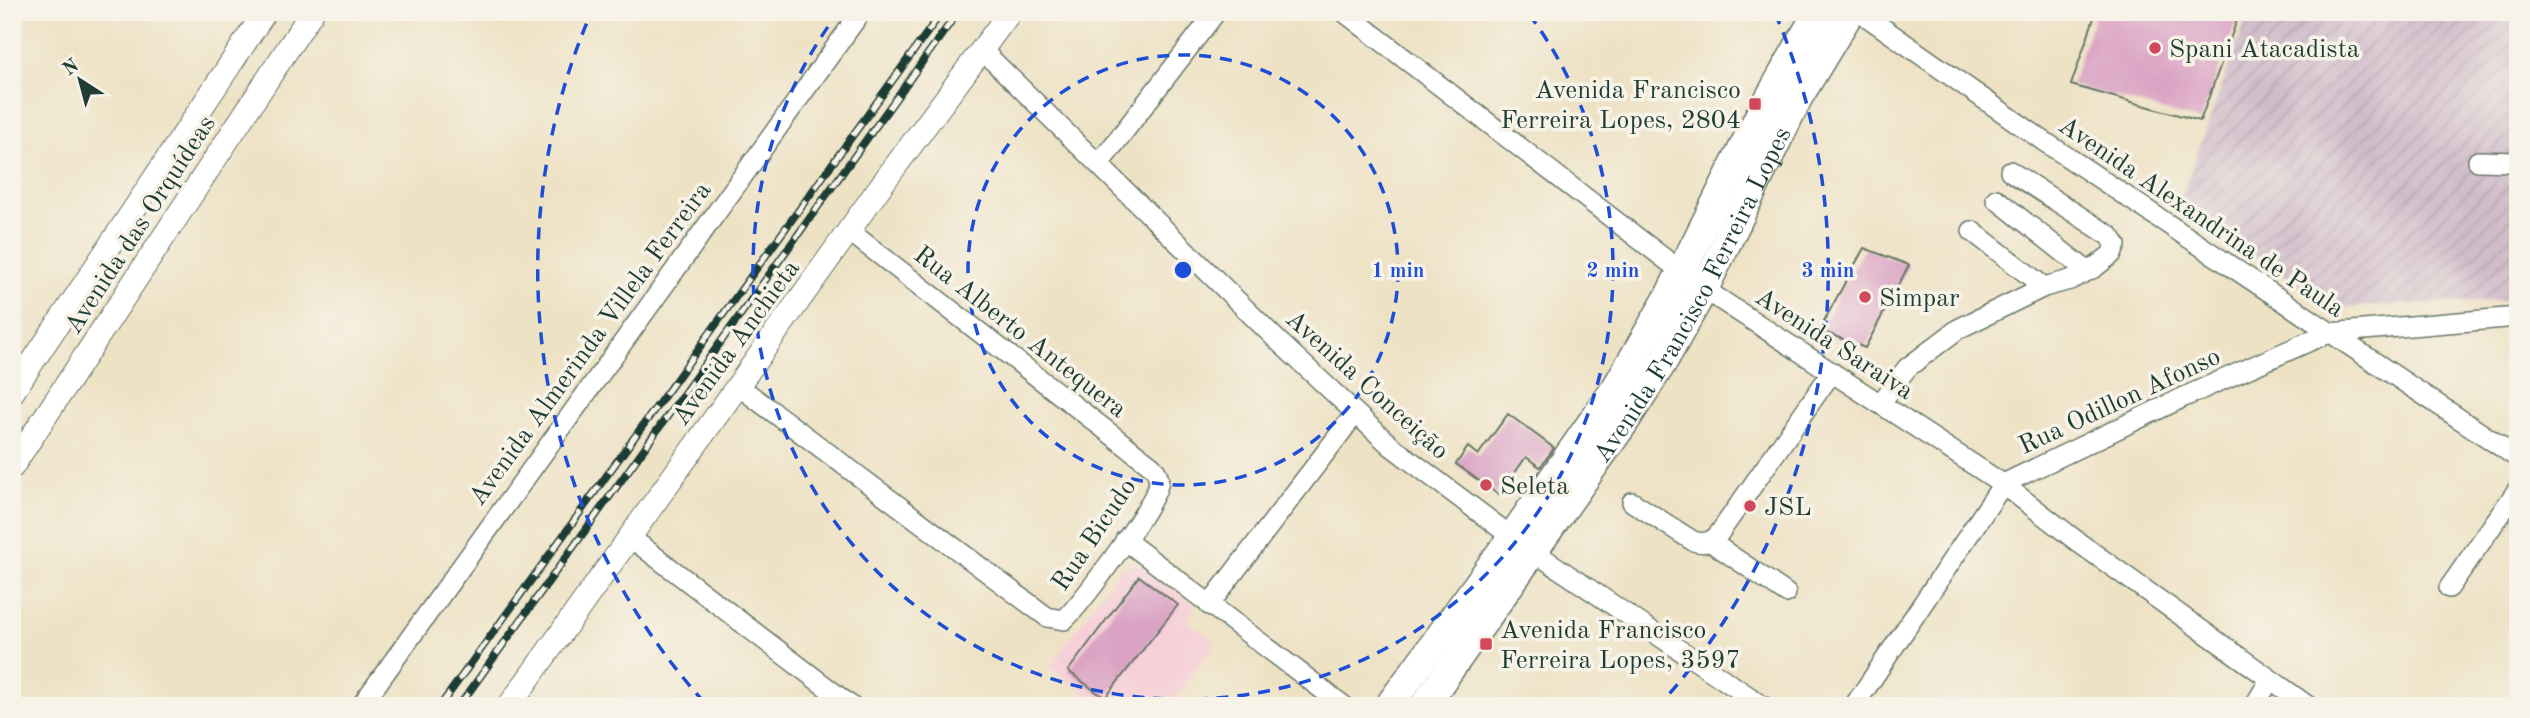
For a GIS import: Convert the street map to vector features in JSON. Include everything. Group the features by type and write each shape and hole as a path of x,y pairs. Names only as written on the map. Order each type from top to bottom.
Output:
{"highway":[{"name":"Avenida Francisco Ferreira Lopes","path":"1424,706 1523,545 1667,300 1758,118 1818,12"},
{"name":"Avenida Francisco Ferreira Lopes","path":"1389,706 1625,424 1704,289 1798,98 1850,12"}],"main road":[{"name":"Avenida das Orquídeas","path":"12,393 265,12"},
{"name":"Avenida das Orquídeas","path":"12,467 313,12"},
{"name":"Avenida Anchieta","path":"509,706 631,538 737,385 1010,12"}],"street":[{"name":"Avenida Almerinda Villela Ferreira","path":"360,706 861,12"},
{"path":"1100,164 1216,12"},
{"name":"Avenida Saraiva","path":"1344,12 1704,289 2003,484 2082,545 2308,706"},
{"name":"Avenida Alexandrina de Paula","path":"1860,12 2042,140 2328,334 2518,458"},
{"name":"Avenida Conceição","path":"982,50 1276,339 1391,446 1523,545 1763,706"},
{"path":"2478,161 2518,162"},
{"path":"1880,404 1907,368 1958,329 2044,286 2070,280 2112,254 2116,245 2110,236 2010,171"},
{"path":"1996,199 2087,271"},
{"name":"Rua Alberto Antequera","path":"849,231 1145,459 1159,476"},
{"path":"1972,231 2044,286"},
{"name":"Rua Odillon Afonso","path":"1854,706 2003,484 2183,397 2328,334 2518,317"},
{"path":"1632,502 1693,541 1703,544 1710,542 1718,535 1832,372"},
{"name":"Rua Bicudo","path":"737,385 1047,617 1055,620 1064,620 1073,611 1125,540 1153,498 1159,476"},
{"path":"1209,605 1355,414"},
{"path":"2449,589 2518,489"},
{"path":"631,538 851,706"},
{"path":"1125,540 1344,706"},
{"path":"1710,542 1786,593"},
{"path":"2254,706 2270,680"}],"shaded area":[{"path":"2249,12 2518,12 2518,299 2331,308 2179,203"},
{"path":"1139,564 1195,605 1187,621 1216,643 1169,706 1102,706 1050,667 1121,567"}],"building":[{"name":"Spani Atacadista","path":"2096,12 2240,12 2200,121 2071,85"},
{"name":"Simpar","path":"1864,248 1909,265 1865,348 1819,330"},
{"path":"1508,414 1554,448 1540,467 1526,457 1499,495 1456,464 1468,447 1478,455"},
{"path":"1139,576 1178,605 1105,698 1068,671"}],"railway":[{"path":"440,706 942,12"},
{"path":"459,706 958,12"}],"place":[{"name":"Spani Atacadista","path":"2155,48"},
{"name":"Avenida Francisco Ferreira Lopes, 2804","path":"1755,104"},
{"name":"Simpar","path":"1865,297"},
{"name":"Seleta","path":"1486,485"},
{"name":"JSL","path":"1750,506"},
{"name":"Avenida Francisco Ferreira Lopes, 3597","path":"1486,644"}]}
